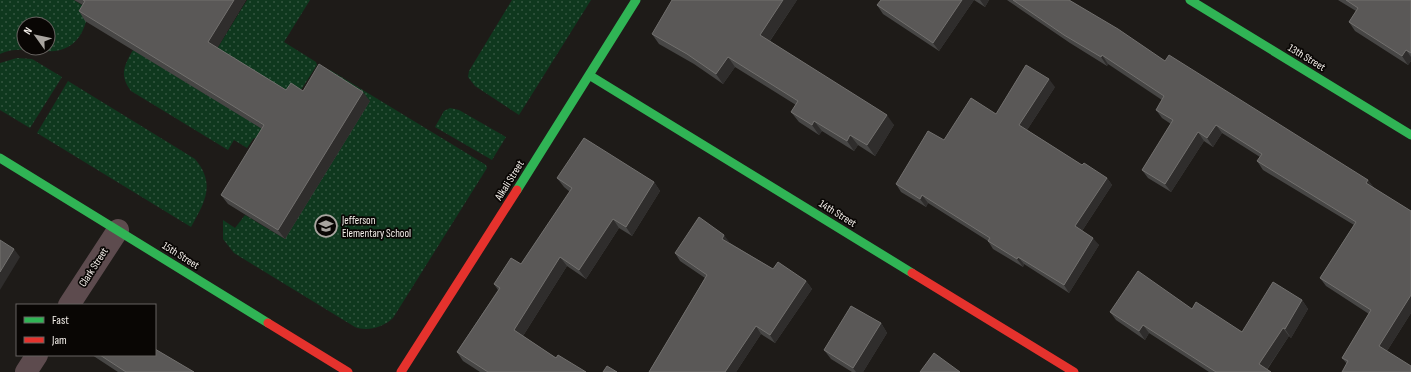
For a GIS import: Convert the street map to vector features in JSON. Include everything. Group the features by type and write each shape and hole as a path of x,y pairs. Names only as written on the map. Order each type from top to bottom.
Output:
{"street":[{"name":"Alkali Street","path":"401,372 636,0"},
{"name":"13th Street","path":"1190,0 1411,135"},
{"name":"14th Street","path":"589,75 1074,372"},
{"name":"15th Street","path":"0,158 348,372"},
{"name":"Clark Street","path":"70,304 118,230"},
{"path":"26,372 36,356"}],"green space":[{"path":"0,0 74,0 91,11 79,37 71,45 61,50 56,51 56,16 16,16 16,50 0,54"},
{"path":"247,0 310,0 284,42 316,62 317,65 299,93 293,99 215,52"},
{"path":"512,0 591,0 519,115 475,86 468,77 469,71"},
{"path":"133,50 271,134 264,144 254,138 247,148 234,140 228,150 131,91 125,80 124,70"},
{"path":"17,58 32,59 62,77 30,128 0,110 0,63"},
{"path":"330,70 486,165 487,168 393,318 385,324 370,329 355,327 234,253 223,239 223,220 235,228 245,215 285,239 327,71"},
{"path":"68,81 195,159 201,168 207,185 204,201 191,227 37,133"},
{"path":"450,108 459,110 506,137 492,160 435,127 444,111"}],"building":[{"path":"83,0 234,0 208,42 286,90 291,83 303,91 319,64 363,92 278,230 221,195 264,125 79,11 85,1"},
{"path":"672,0 783,0 760,35 887,115 867,145 850,135 847,141 814,121 812,125 791,112 798,101 728,57 716,74 687,54 652,34"},
{"path":"881,0 962,0 933,43 877,5"},
{"path":"1013,0 1069,0 1118,29 1165,61 1169,55 1368,180 1366,183 1411,211 1411,295 1379,346 1411,366 1411,372 1342,372 1348,361 1342,358 1371,310 1320,278 1356,222 1257,161 1262,154 1216,125 1207,138 1198,132 1165,184 1142,170 1173,120 1156,110 1164,96 1102,55 1101,57 1064,35"},
{"path":"1346,0 1411,0 1411,53 1406,50 1402,56 1349,22 1358,8"},
{"path":"1026,65 1049,79 1019,125 1082,165 1084,163 1107,178 1075,226 1093,238 1064,285 988,241 990,238 922,195 920,199 896,184 928,131 944,140 971,98 996,114"},
{"path":"584,138 654,182 626,227 613,219 579,270 560,257 514,330 556,358 558,355 586,372 488,372 457,352 500,288 494,284 511,258 521,264 572,188 557,178"},
{"path":"699,217 724,235 722,239 773,269 778,262 806,281 770,335 756,326 725,372 649,372 707,275 675,253"},
{"path":"0,240 14,249 0,272"},
{"path":"1138,271 1192,309 1196,302 1242,332 1273,282 1302,300 1285,329 1283,328 1259,364 1271,372 1216,372 1143,325 1139,331 1110,312"},
{"path":"851,306 881,323 853,368 824,350"},
{"path":"156,350 194,372 126,372 102,356 156,356"},
{"path":"934,353 960,372 920,372"},
{"path":"607,366 617,372 603,372"}],"traffic: fast":[{"path":"517,190 636,0"},
{"path":"1190,0 1411,135"},
{"path":"589,75 912,273"},
{"path":"0,158 268,323"}],"traffic: jam":[{"path":"401,372 517,190"},
{"path":"912,273 1074,372"},
{"path":"268,323 348,372"}],"place":[{"name":"Jefferson Elementary School","path":"326,226"}]}
